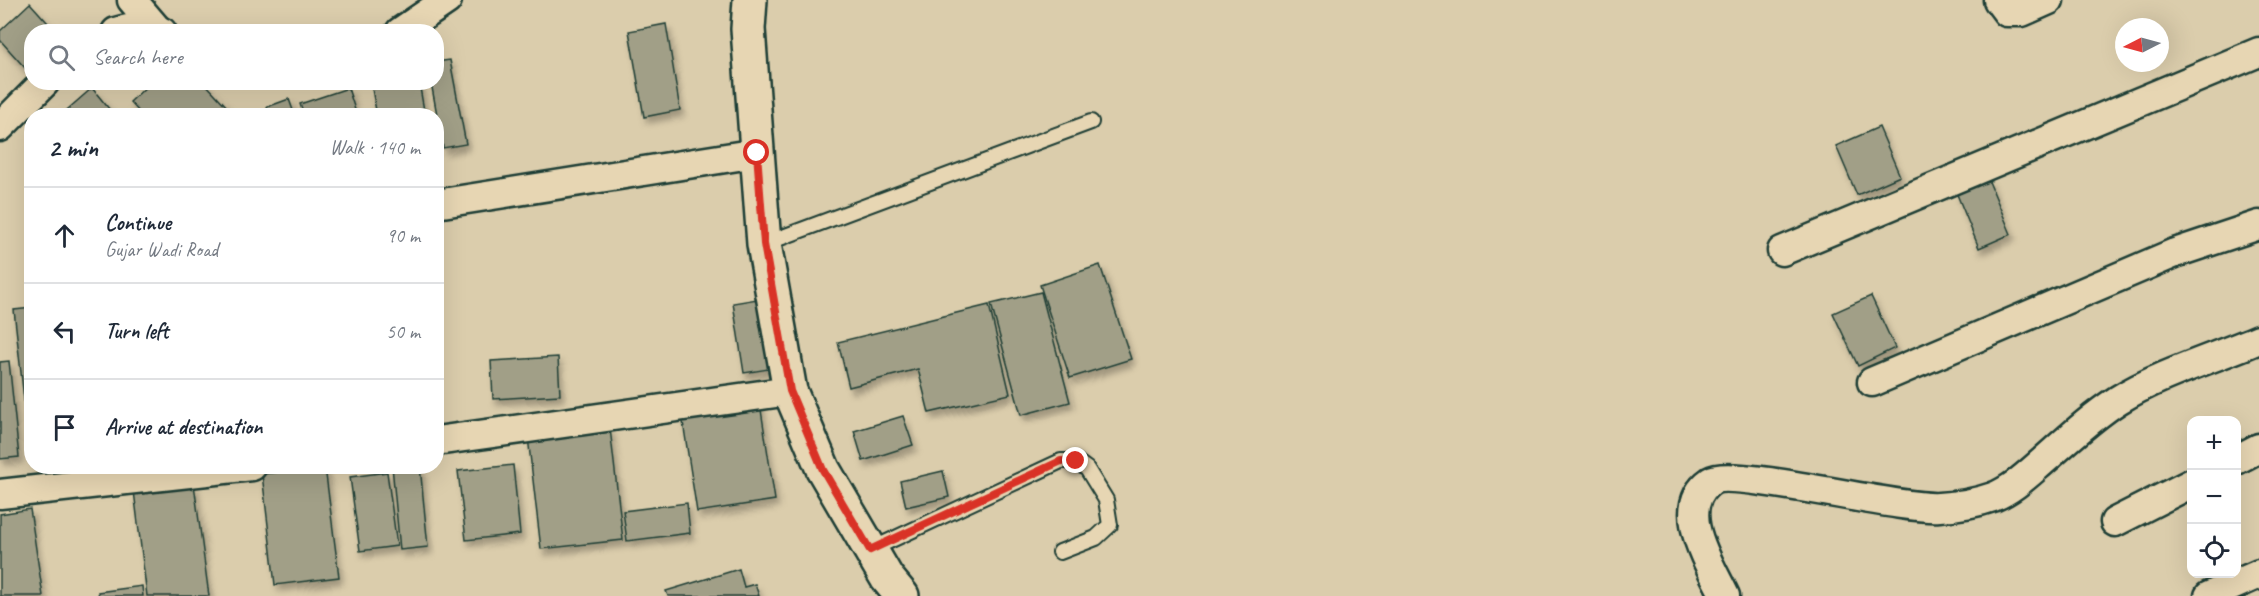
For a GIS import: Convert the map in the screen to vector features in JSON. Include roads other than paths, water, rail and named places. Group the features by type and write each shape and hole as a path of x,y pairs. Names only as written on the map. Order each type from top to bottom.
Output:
{"street":[{"path":"132,0 154,24"},
{"path":"412,24 447,0"},
{"path":"750,0 748,29 764,244 790,391 823,470 887,578 902,596"},
{"path":"1998,0 2007,12 2022,12 2049,0"},
{"path":"1782,252 2259,52"},
{"path":"0,127 37,90"},
{"path":"444,203 757,153"},
{"path":"1872,382 2175,253 2259,225"},
{"path":"1725,596 1698,541 1694,513 1700,493 1713,480 1731,478 1911,506 1936,507 1967,504 1994,497 2016,484 2094,417 2119,400 2150,384 2259,339"},
{"path":"444,440 790,391"},
{"path":"2241,457 2259,448"},
{"path":"0,494 180,474"},
{"path":"2115,522 2187,486"},
{"path":"2209,596 2259,574"}],"lane":[{"path":"764,244 1091,122"},
{"path":"870,550 1061,461 1076,461 1087,469 1106,500 1110,525 1096,538 1060,552"}]}
